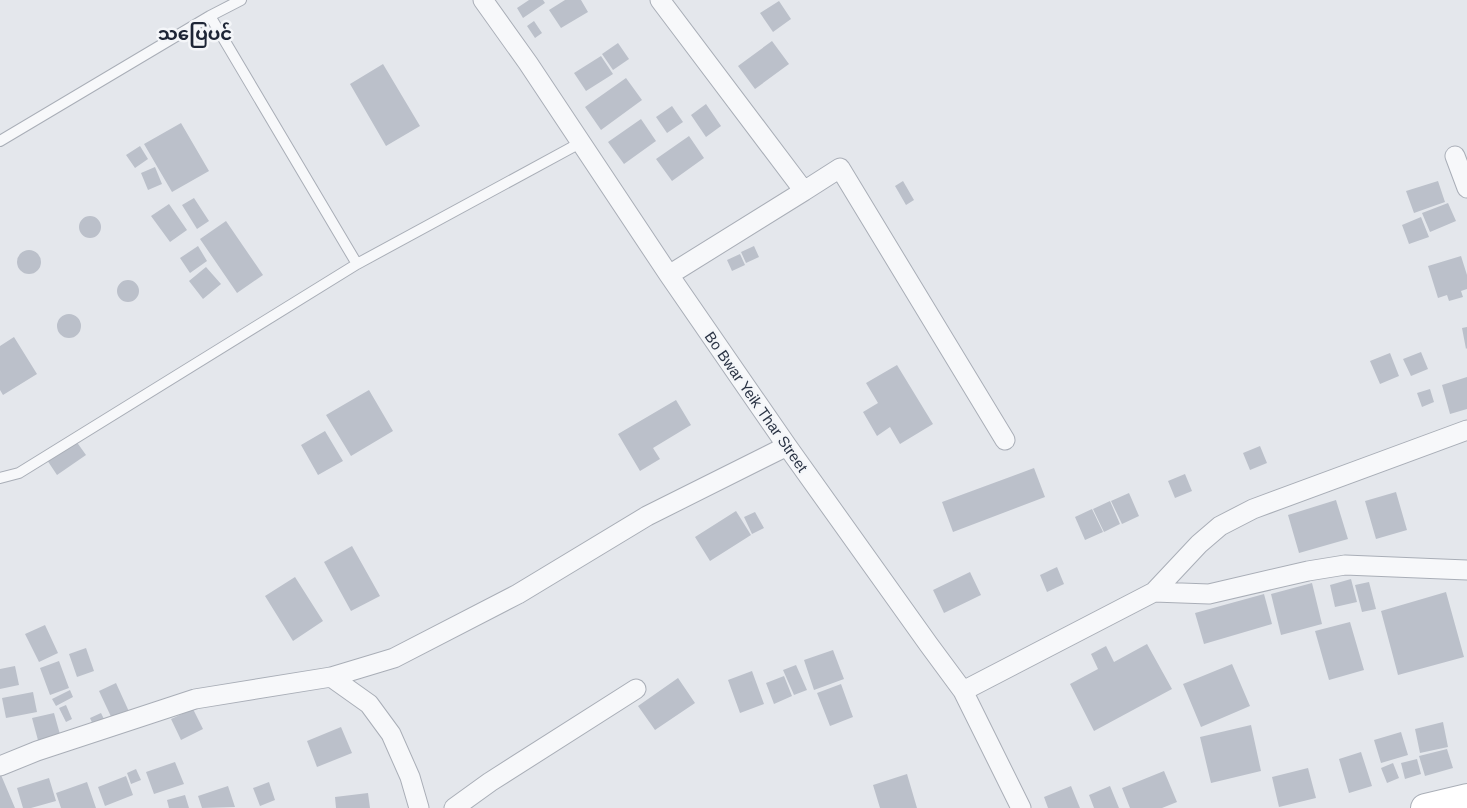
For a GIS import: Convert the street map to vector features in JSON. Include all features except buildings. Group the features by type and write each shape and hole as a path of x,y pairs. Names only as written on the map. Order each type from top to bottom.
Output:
{"street":[{"name":"Bo Bwar Yeik Thar Street","path":"483,0 528,63 669,276 787,446 963,691 1021,808"},
{"path":"660,0 804,191"},
{"path":"1454,156 1467,188"},
{"path":"669,276 840,168 1005,440"},
{"path":"963,691 1154,592 1198,544 1220,526 1253,509 1467,430"},
{"path":"0,766 37,750 195,699 331,677 394,658 518,594 647,516 787,446"},
{"path":"1154,592 1209,594 1308,571 1345,565 1467,570"},
{"path":"331,677 369,704 391,734 410,777 419,808"},
{"path":"454,808 490,782 636,689"},
{"path":"1425,808 1467,798"}],"lane":[{"path":"0,141 210,16 241,0"},
{"path":"210,16 357,264"},
{"path":"0,478 19,473 357,264 580,142"}],"district":[{"name":"သပြေပင်","path":"195,34"}]}
